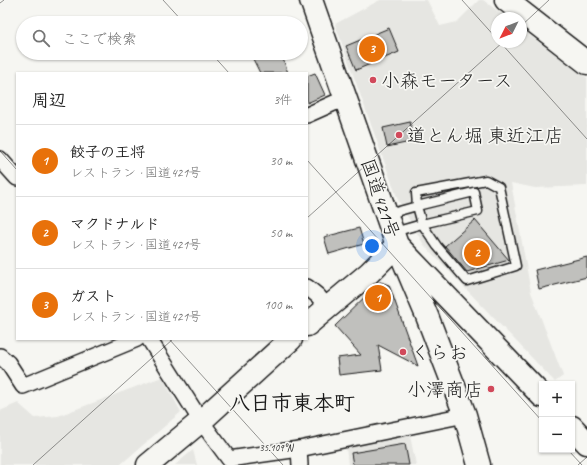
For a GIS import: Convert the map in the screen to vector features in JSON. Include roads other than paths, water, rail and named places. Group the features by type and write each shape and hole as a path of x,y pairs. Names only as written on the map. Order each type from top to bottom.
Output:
{"main road":[{"name":"国道421号","path":"311,0 392,231 453,302 539,393"},
{"path":"515,3 587,63"},
{"path":"392,231 465,415 479,465"},
{"path":"308,324 369,273 392,231"},
{"path":"148,465 201,421 291,340"},
{"path":"575,430 587,443"}],"street":[{"path":"308,115 347,100"},
{"path":"0,159 16,177"},
{"path":"369,273 386,264 396,264 408,269"},
{"path":"308,289 318,296 327,307"},
{"path":"427,316 440,302 453,302"},
{"path":"0,356 8,363 23,386 135,340"},
{"path":"150,340 201,421 229,459 299,449 465,415"},
{"path":"299,449 300,465"}],"lane":[{"path":"486,180 499,187 516,266 467,281 437,246 422,224 417,206 416,193 486,180"},
{"path":"474,192 478,211 392,231 399,211 474,192"}],"place":[{"name":"ガスト","path":"372,49"},
{"name":"小森モータース","path":"373,80"},
{"name":"道とん堀 東近江店","path":"399,135"},
{"name":"マクドナルド","path":"477,253"},
{"name":"餃子の王将","path":"378,298"},
{"name":"くらお","path":"403,352"},
{"name":"小澤商店","path":"491,389"}],"district":[{"name":"八日市東本町","path":"292,403"}]}
